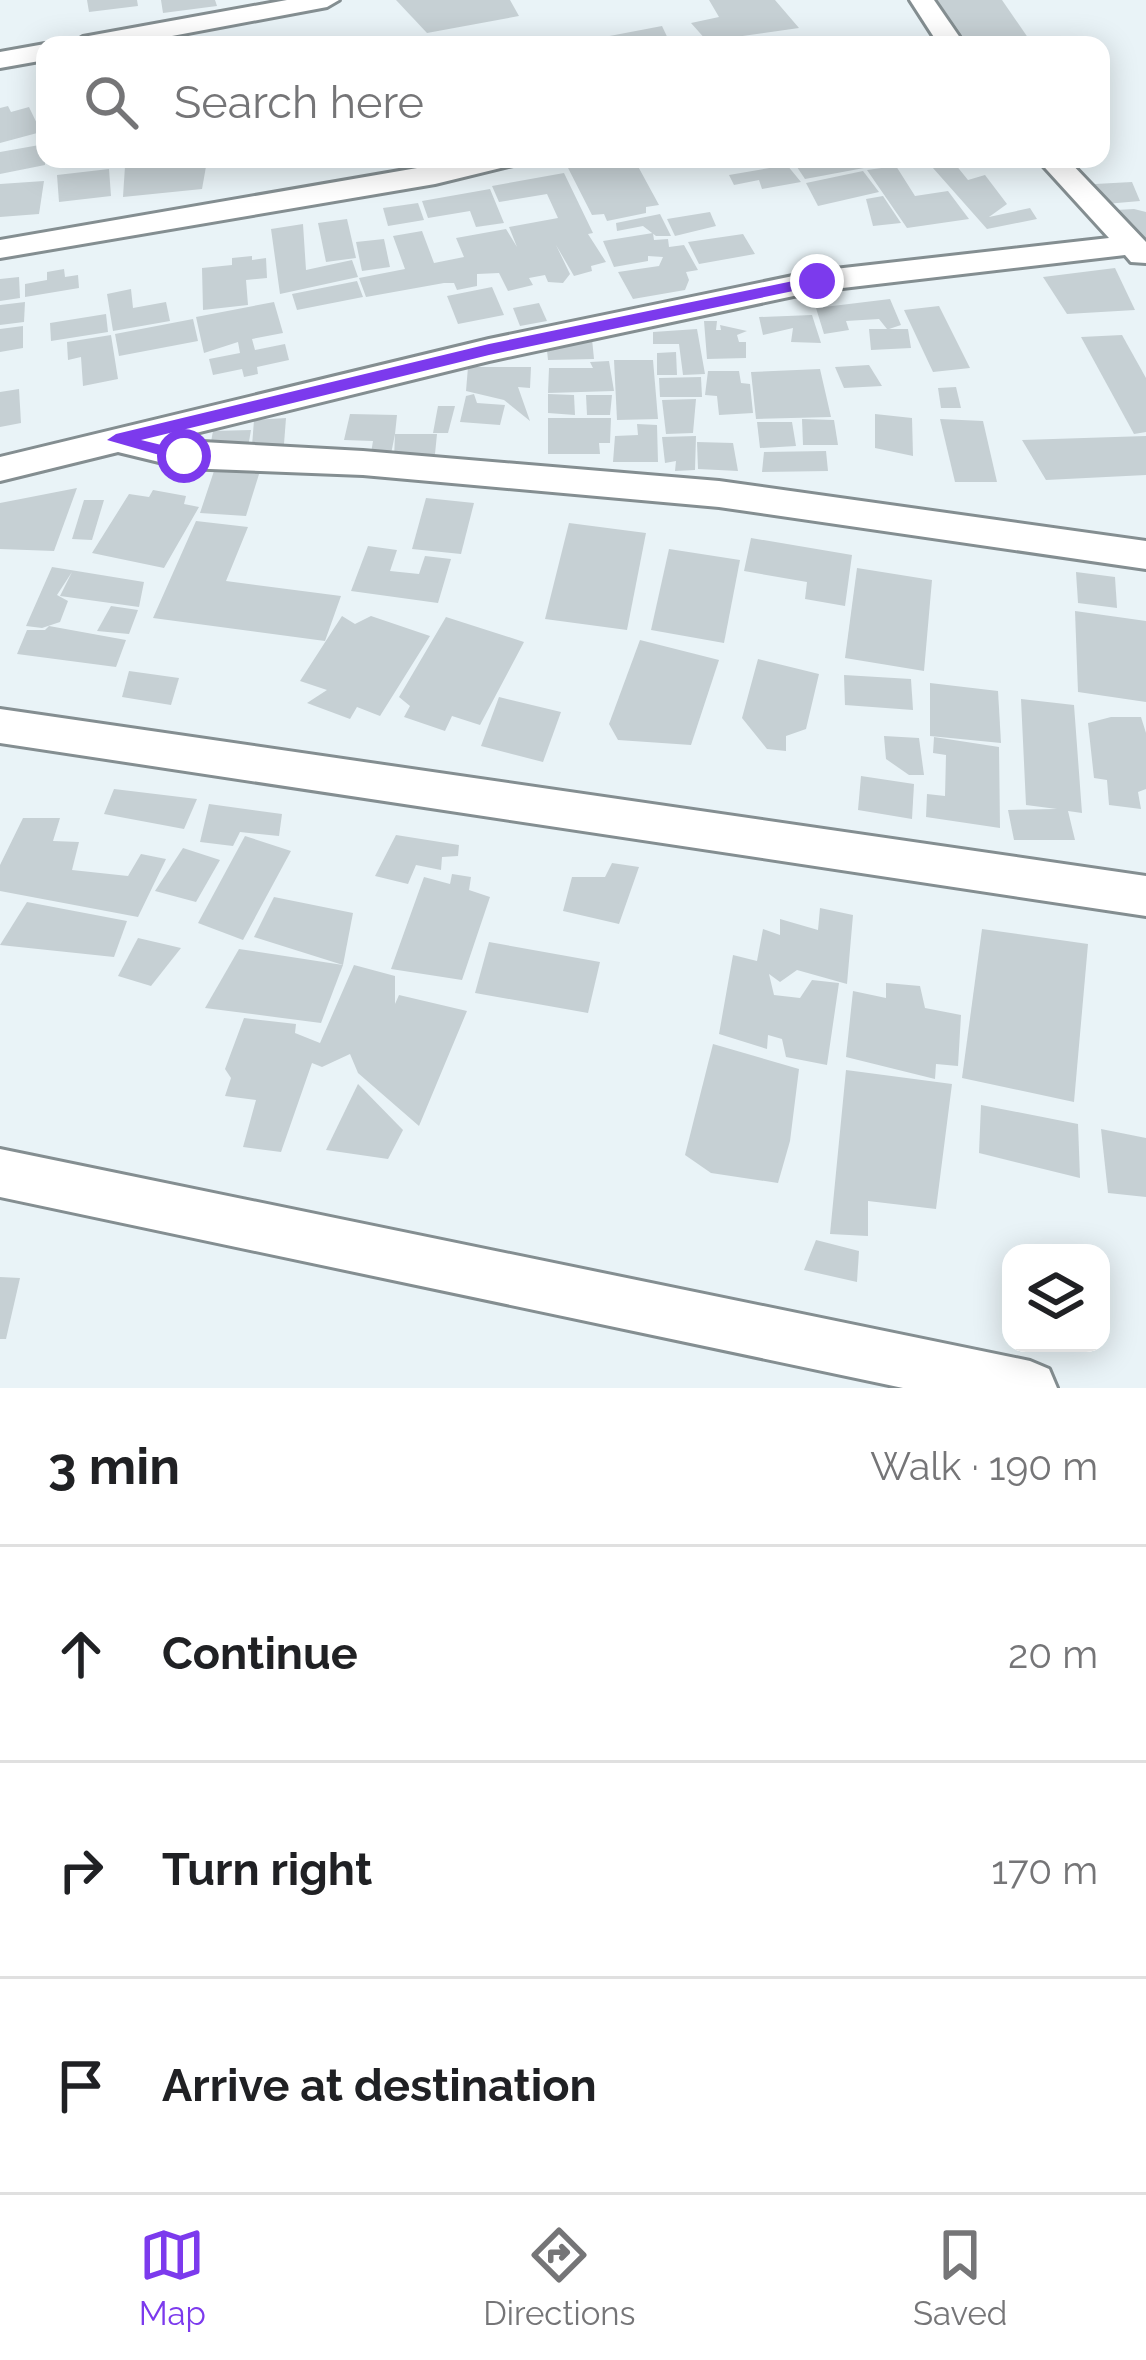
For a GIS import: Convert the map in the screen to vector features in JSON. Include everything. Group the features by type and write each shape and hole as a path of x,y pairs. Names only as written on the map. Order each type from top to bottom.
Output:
{"street":[{"path":"132,36 327,0"},
{"path":"922,0 946,36"},
{"path":"0,60 36,54"},
{"path":"0,249 467,168"},
{"path":"1060,168 1137,250"},
{"path":"0,469 489,350 817,281 1137,250"},
{"path":"116,440 184,456 363,463 719,494 1146,555"},
{"path":"0,726 1146,896"},
{"path":"0,1173 1030,1388"}],"building":[{"path":"87,0 137,0 138,6 89,12"},
{"path":"161,0 215,0 217,6 163,13"},
{"path":"396,0 510,0 519,16 427,33"},
{"path":"709,0 775,0 799,28 703,36 691,23 719,17"},
{"path":"937,0 1002,0 1027,36 963,36"},
{"path":"662,26 667,36 610,36"},
{"path":"8,106 11,112 29,107 36,133 0,143 0,108"},
{"path":"36,146 36,167 0,174 0,152"},
{"path":"125,168 206,168 202,189 123,197"},
{"path":"568,168 639,168 659,205 646,207 646,213 607,221 604,214 592,215"},
{"path":"789,168 801,182 762,189 759,180 734,185 729,175"},
{"path":"798,168 864,168 805,179"},
{"path":"897,168 915,196 948,191 969,219 907,228 867,170"},
{"path":"933,168 958,168 968,180 985,175 1007,204 989,217 1030,208 1037,219 987,229"},
{"path":"109,169 111,196 59,202 57,175"},
{"path":"863,171 879,192 818,206 806,183"},
{"path":"564,173 593,233 588,234 606,262 591,266 592,271 574,276 556,245 570,274 563,283 548,282 545,275 529,278 533,285 508,291 499,273 477,274 477,286 457,290 454,283 444,283 366,297 359,278 405,269 393,236 422,231 434,263 464,257 456,238 506,229 517,247 509,227 558,218 547,194 499,202 492,186"},
{"path":"1076,175 1095,184 1132,182 1140,201 1083,206"},
{"path":"44,181 39,214 0,217 0,184"},
{"path":"490,189 504,223 476,227 470,211 428,218 422,201"},
{"path":"883,196 901,223 873,226 866,199"},
{"path":"418,203 424,220 388,226 383,208"},
{"path":"1116,210 1146,212 1146,242"},
{"path":"710,212 716,226 675,236 667,219"},
{"path":"660,214 671,236 656,236 643,226 617,231 616,223"},
{"path":"347,219 356,258 326,262 318,223"},
{"path":"303,224 306,270 352,260 358,277 280,294 271,229"},
{"path":"653,233 654,240 668,239 669,247 684,245 698,270 686,272 685,290 633,299 618,272 659,266 663,257 648,256 648,261 614,267 603,241"},
{"path":"743,234 755,254 699,264 688,242"},
{"path":"384,239 390,267 362,271 356,242"},
{"path":"252,256 252,260 266,258 267,278 246,280 248,305 203,310 202,268 232,265 232,258"},
{"path":"1115,268 1135,310 1067,314 1043,277"},
{"path":"64,269 65,277 78,275 79,288 25,297 25,284 47,280 47,272"},
{"path":"19,277 20,298 0,301 0,279"},
{"path":"357,281 363,297 297,310 292,294"},
{"path":"492,287 504,315 458,324 447,296"},
{"path":"131,289 133,308 166,302 170,321 113,331 107,294"},
{"path":"890,299 901,325 889,329 908,329 911,348 871,350 869,329 887,329 879,319 846,321 849,330 824,334 816,308"},
{"path":"25,302 24,322 0,325 0,305"},
{"path":"274,302 283,333 252,339 255,350 285,344 289,360 257,367 258,374 244,377 242,369 213,375 209,359 240,353 238,342 204,353 196,317"},
{"path":"539,303 547,321 520,326 513,308"},
{"path":"939,306 970,368 933,372 904,310"},
{"path":"106,314 108,332 51,341 50,323"},
{"path":"812,315 821,343 791,342 793,328 763,335 759,317"},
{"path":"193,319 198,341 119,356 115,334"},
{"path":"704,321 717,321 716,330 721,330 720,325 747,331 737,335 739,342 746,342 746,358 707,359"},
{"path":"23,326 23,348 0,352 0,329"},
{"path":"697,329 705,374 683,375 679,344 653,344 653,332"},
{"path":"111,335 118,379 83,386 81,357 68,360 67,342"},
{"path":"1122,335 1146,378 1146,432 1134,434 1081,337"},
{"path":"592,339 594,359 548,360 546,341"},
{"path":"676,352 677,375 657,375 657,353"},
{"path":"614,360 653,360 658,419 617,420"},
{"path":"609,361 614,391 548,393 549,368 593,368 590,362"},
{"path":"869,365 882,386 844,388 835,367"},
{"path":"468,367 531,367 530,388 518,387 530,421 504,400 466,391"},
{"path":"820,369 831,417 756,419 751,372"},
{"path":"708,371 739,371 741,383 750,384 753,413 719,415 717,396 705,395"},
{"path":"701,377 702,397 660,397 659,378"},
{"path":"956,387 961,408 941,408 938,388"},
{"path":"19,389 21,423 0,427 0,392"},
{"path":"474,394 477,403 505,405 500,425 460,422 466,396"},
{"path":"548,394 574,395 575,415 548,413"},
{"path":"586,395 612,395 610,415 587,415"},
{"path":"696,399 693,433 666,434 662,400"},
{"path":"438,406 455,406 448,433 433,433"},
{"path":"350,414 397,415 391,454 371,453 373,441 344,440"},
{"path":"875,414 912,418 913,456 875,448"},
{"path":"286,418 284,444 252,446 254,420"},
{"path":"548,418 611,418 610,443 599,443 600,454 548,454"},
{"path":"802,419 834,420 838,445 803,445"},
{"path":"940,419 983,421 997,482 955,482"},
{"path":"757,422 792,422 796,446 760,448"},
{"path":"637,424 657,425 658,462 613,462 615,436 638,435"},
{"path":"251,430 247,453 209,453 213,431"},
{"path":"395,434 437,434 435,454 394,459"},
{"path":"696,436 695,470 675,471 676,461 665,463 662,437"},
{"path":"1146,436 1146,475 1046,480 1022,440"},
{"path":"697,442 733,443 738,471 698,469"},
{"path":"826,451 828,471 762,472 764,452"},
{"path":"215,468 260,471 246,516 200,513"},
{"path":"77,488 54,551 0,549 0,503"},
{"path":"153,490 186,496 184,504 199,507 164,568 92,553 129,494 149,497"},
{"path":"426,498 474,503 461,554 412,549"},
{"path":"84,500 104,500 92,540 72,539"},
{"path":"196,521 248,527 226,581 341,596 325,641 153,618"},
{"path":"569,523 646,533 627,630 545,619"},
{"path":"751,538 852,555 845,606 805,599 807,582 744,571"},
{"path":"368,546 397,550 390,571 419,574 425,556 451,559 438,603 351,591"},
{"path":"669,549 740,560 724,643 651,630"},
{"path":"52,567 144,582 139,607 60,596 72,572 57,595 68,601 60,622 42,628 26,626"},
{"path":"857,568 932,580 924,671 845,658"},
{"path":"1076,572 1115,577 1117,608 1078,603"},
{"path":"111,606 138,610 129,634 97,631"},
{"path":"1075,611 1146,621 1146,702 1078,692"},
{"path":"342,616 355,624 371,616 430,636 380,716 357,707 350,719 307,703 327,690 300,681"},
{"path":"446,617 524,642 480,725 452,716 445,731 404,717 410,706 399,697"},
{"path":"49,626 126,640 116,667 17,654 27,630"},
{"path":"640,640 719,660 691,745 618,740 609,724"},
{"path":"758,659 819,674 806,729 786,736 786,751 767,749 742,718"},
{"path":"129,671 179,678 171,705 122,697"},
{"path":"844,675 911,679 913,710 845,705"},
{"path":"930,683 998,691 1001,743 930,736"},
{"path":"499,697 561,712 543,762 481,746"},
{"path":"1021,699 1074,705 1082,813 1068,811 1075,840 1014,840 1008,810 1057,809 1026,805"},
{"path":"1141,717 1146,733 1146,789 1138,792 1141,809 1109,805 1107,780 1094,778 1088,723"},
{"path":"884,736 919,738 924,775 909,775 886,759"},
{"path":"934,737 999,747 1000,828 926,817 927,794 945,796 946,755 933,753"},
{"path":"861,776 914,784 912,819 858,810"},
{"path":"114,789 197,799 184,829 104,814"},
{"path":"209,804 282,814 279,836 240,832 233,846 200,842"},
{"path":"23,818 60,818 53,841 79,842 72,870 128,876 141,854 166,859 138,917 0,891 0,865"},
{"path":"396,835 459,845 458,856 442,857 441,870 416,865 408,884 375,876"},
{"path":"245,836 291,851 243,940 198,923"},
{"path":"183,848 220,860 196,902 155,891"},
{"path":"612,863 639,867 619,924 563,911 572,877 605,877"},
{"path":"452,874 471,877 469,890 490,897 462,980 391,969 424,877 450,884"},
{"path":"274,897 353,913 343,965 254,937"},
{"path":"27,902 127,921 114,957 0,945"},
{"path":"820,908 853,915 847,984 797,970 780,982 769,974 774,995 800,998 812,980 839,983 827,1065 786,1057 782,1039 768,1035 767,1049 719,1034 733,955 757,961 763,929 780,935 780,919 818,930"},
{"path":"982,929 1088,944 1074,1102 962,1078"},
{"path":"138,938 181,948 151,986 118,976"},
{"path":"489,942 600,962 588,1013 475,993"},
{"path":"239,949 343,965 321,1023 205,1008"},
{"path":"354,965 395,976 395,1004 399,995 467,1011 419,1126 358,1073 350,1054 322,1067 312,1063 281,1152 243,1147 256,1100 225,1096 231,1078 225,1069 244,1018 296,1024 295,1033 320,1043"},
{"path":"886,983 920,986 925,1008 961,1015 958,1066 936,1064 935,1079 846,1057 853,991 886,998"},
{"path":"713,1044 799,1069 790,1141 778,1183 711,1173 685,1155"},
{"path":"846,1070 952,1084 936,1209 868,1201 868,1236 830,1234"},
{"path":"358,1084 403,1130 388,1159 326,1150"},
{"path":"981,1105 1078,1124 1080,1178 979,1153"},
{"path":"1101,1129 1146,1138 1146,1197 1108,1193"},
{"path":"816,1240 859,1251 857,1282 804,1270"},
{"path":"0,1277 20,1278 6,1339 0,1339"}],"route":[{"path":"184,456 116,440 489,350 817,281"}]}
